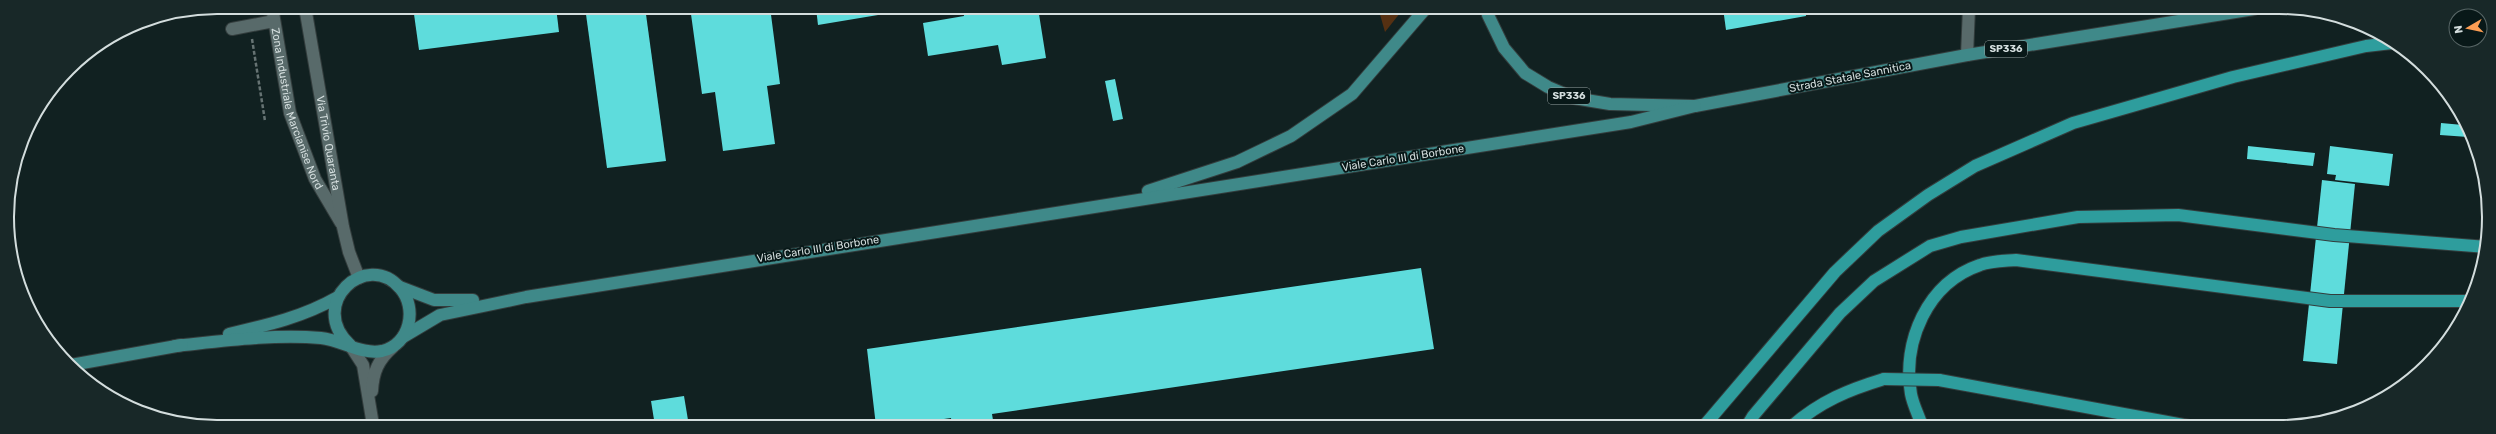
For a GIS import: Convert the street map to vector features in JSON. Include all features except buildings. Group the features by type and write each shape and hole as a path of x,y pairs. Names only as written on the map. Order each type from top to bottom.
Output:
{"highway":[{"path":"1709,420 1835,272 1878,231 1928,195 1975,166 2073,123 2233,77 2366,46 2385,44"},
{"path":"1751,420 1810,347 1840,313 1874,281 1930,246 1961,237 2078,217 2178,215 2334,235 2480,246"},
{"path":"1920,420 1912,395 1910,357 1920,318 1934,296 1953,279 1980,264 2016,260 2330,302 2464,302"},
{"path":"1799,420 1811,410 1850,389 1884,379 1939,380 2156,420"}],"main road":[{"name":"Viale Carlo III di Borbone","path":"1110,203 1237,162 1291,136 1352,94 1421,14"},
{"name":"Strada Statale Sannitica","path":"1488,14 1504,48 1525,73 1548,87 1574,98 1610,104 1695,106 1967,55 2223,14"},
{"name":"Viale Carlo III di Borbone","path":"175,346 295,336 322,338 372,352 383,351 440,315 526,297 1110,203 1631,122 1695,106"},
{"name":"Viale Carlo III di Borbone","path":"76,364 175,346 292,319 315,310 338,297 343,289 359,278 380,276 400,287 434,300 456,301 526,297"},
{"path":"398,341 411,317 408,301 400,287"},
{"path":"338,297 334,314 335,323 344,339 350,345"}],"street":[{"name":"Zona Industriale Marcianise Nord","path":"273,14 290,113 294,127 315,179 343,227"},
{"name":"Via Trivio Quaranta","path":"306,14 343,227 349,252 359,278"},
{"path":"1967,55 1969,14"},
{"path":"232,29 274,21"},
{"path":"370,408 375,369 384,354 398,341"},
{"path":"350,345 362,365 372,420"}],"path":[{"path":"249,26 265,121"}],"shaded area":[{"path":"1380,14 1399,14 1385,32"}]}
